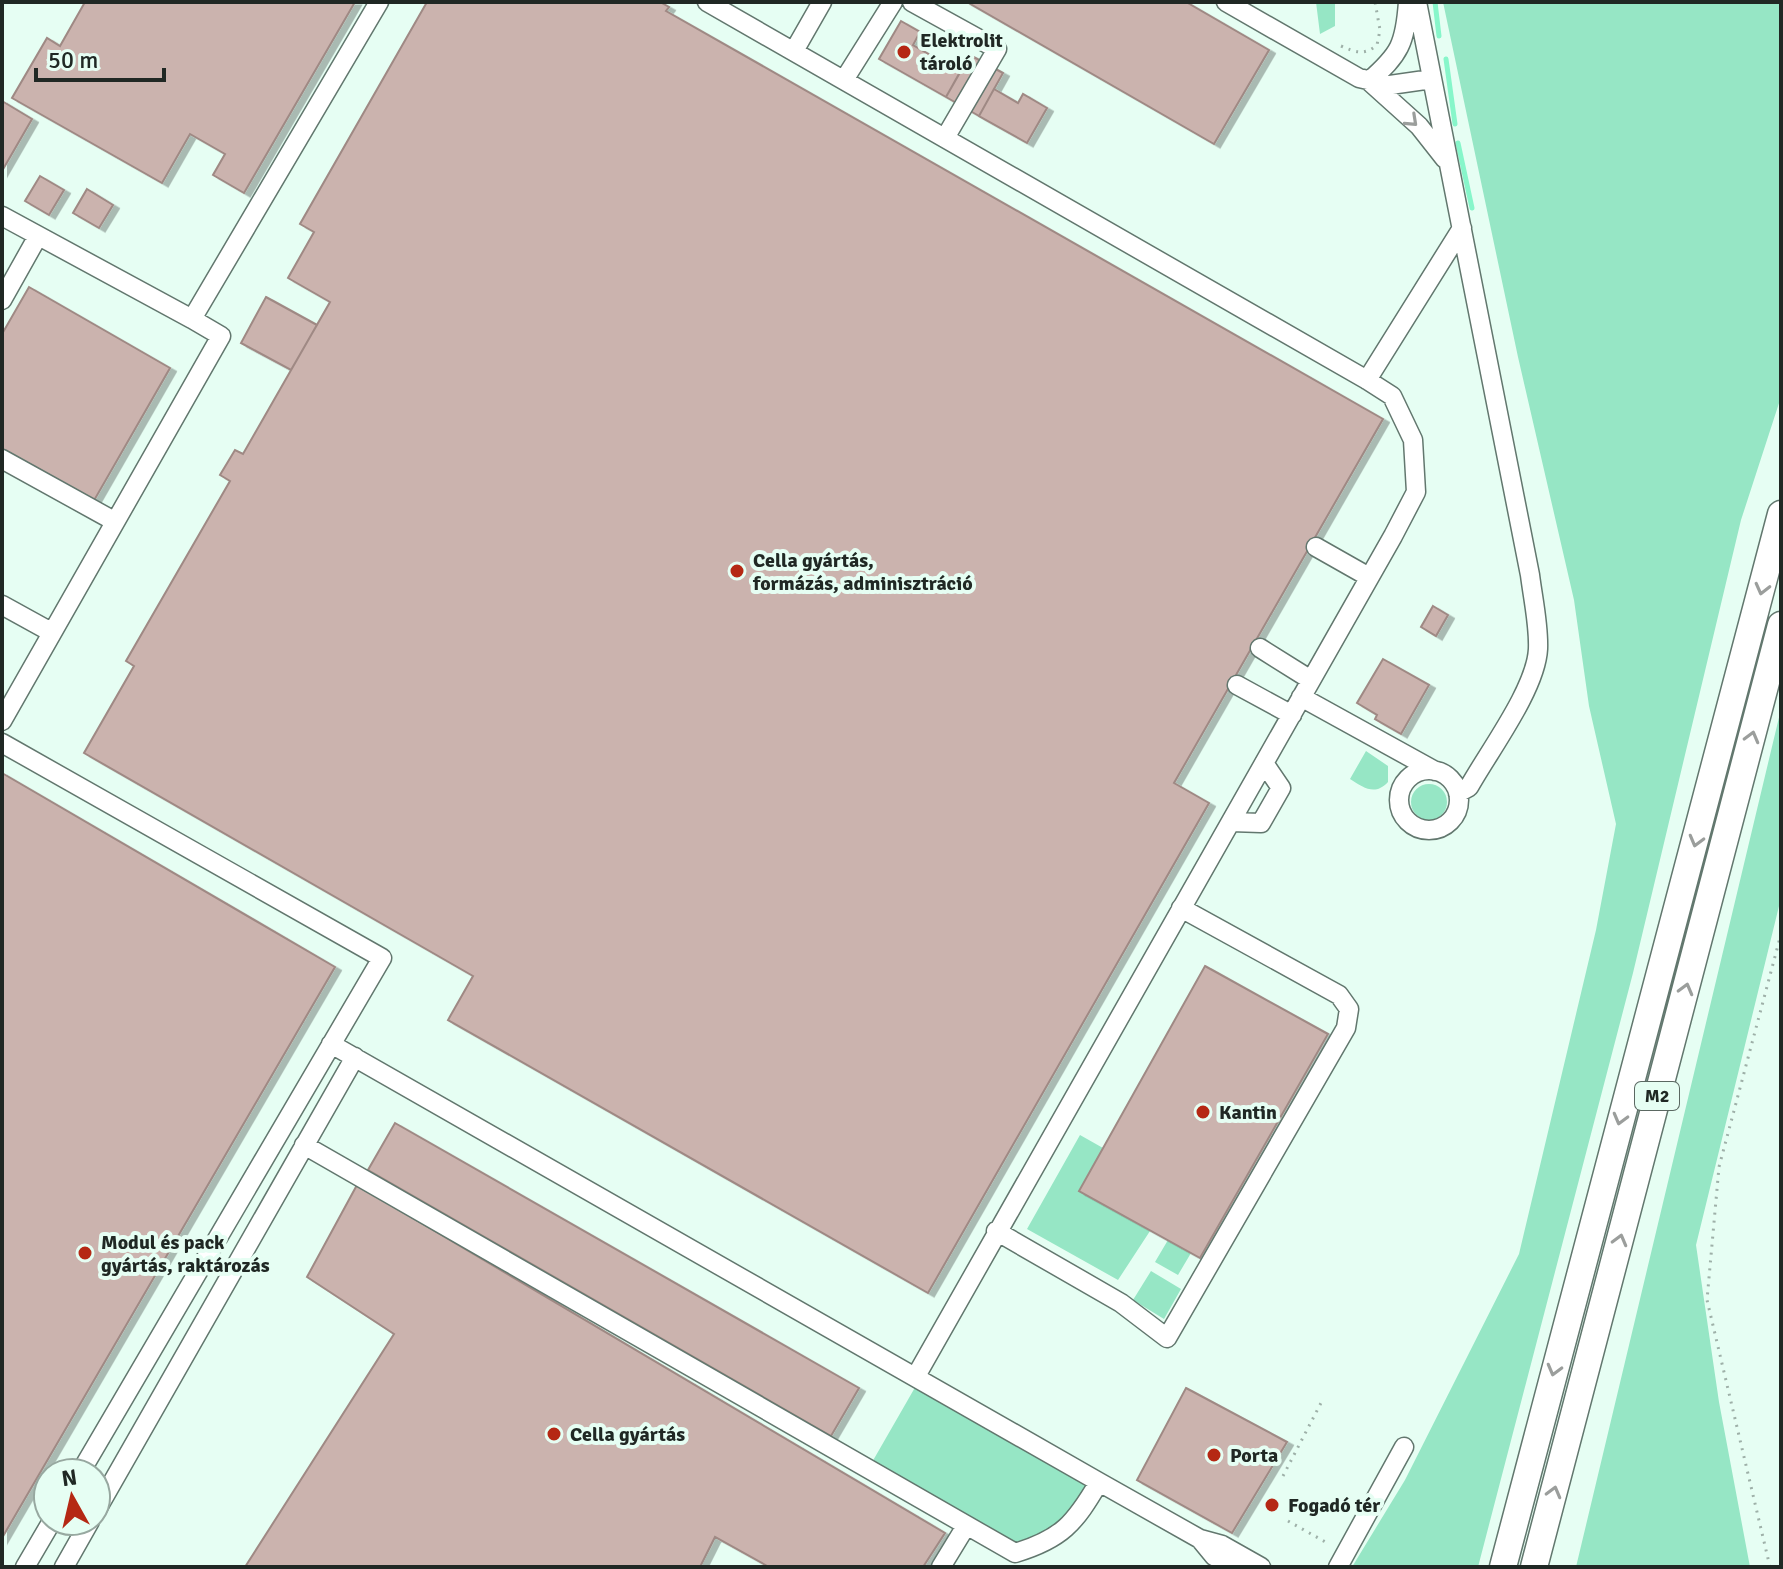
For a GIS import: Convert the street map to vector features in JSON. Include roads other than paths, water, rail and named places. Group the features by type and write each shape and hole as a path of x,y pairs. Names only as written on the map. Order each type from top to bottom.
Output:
{"highway":[{"name":"M2","path":"1503,1567 1781,514"},
{"name":"M2","path":"1534,1567 1781,625"}],"street":[{"path":"192,319 379,2"},
{"path":"707,2 1367,380 1392,396 1413,440 1416,492 916,1376"},
{"path":"794,51 822,2"},
{"path":"844,80 893,2"},
{"path":"912,2 997,49 945,138"},
{"path":"1226,2 1369,81 1436,144 1449,166"},
{"path":"1369,81 1397,57 1406,32 1408,2"},
{"path":"1417,2 1530,575 1538,652 1522,692 1469,787 1458,793"},
{"path":"1369,81 1406,85 1432,79"},
{"path":"2,216 221,336 2,721"},
{"path":"1367,380 1462,228"},
{"path":"2,300 38,236"},
{"path":"2,459 114,521"},
{"path":"1316,547 1369,577"},
{"path":"2,605 51,632"},
{"path":"1260,648 1311,680"},
{"path":"1237,685 1292,715"},
{"path":"1301,697 1450,779 1458,793 1457,810 1446,824 1428,830 1409,823 1399,807 1401,787 1416,773 1435,771"},
{"path":"2,743 382,958 89,1457"},
{"path":"1231,822 1261,823 1281,788 1264,763"},
{"path":"996,1231 1121,1303 1167,1338 1346,1028 1349,1009 1339,995 1181,908"},
{"path":"331,1044 1200,1539 1222,1545 1261,1567"},
{"path":"112,1483 355,1057"},
{"path":"304,1145 1015,1553 1045,1544 1075,1522 1099,1482"},
{"path":"1342,1560 1404,1447"},
{"path":"941,1567 966,1526"},
{"path":"25,1567 43,1537"},
{"path":"64,1567 81,1537"},
{"path":"1200,1539 1214,1556 1234,1567"}],"waterway":[{"path":"1435,2 1439,36"},
{"path":"1446,59 1455,124"},
{"path":"1458,143 1472,208"}],"place":[{"name":"Elektrolit tároló","path":"904,52"},
{"name":"Cella gyártás, formázás, adminisztráció","path":"737,571"},
{"name":"Kantin","path":"1203,1112"},
{"name":"Modul és pack gyártás, raktározás","path":"85,1253"},
{"name":"Cella gyártás","path":"554,1434"},
{"name":"Porta","path":"1214,1455"},
{"name":"Fogadó tér","path":"1272,1505"}]}
